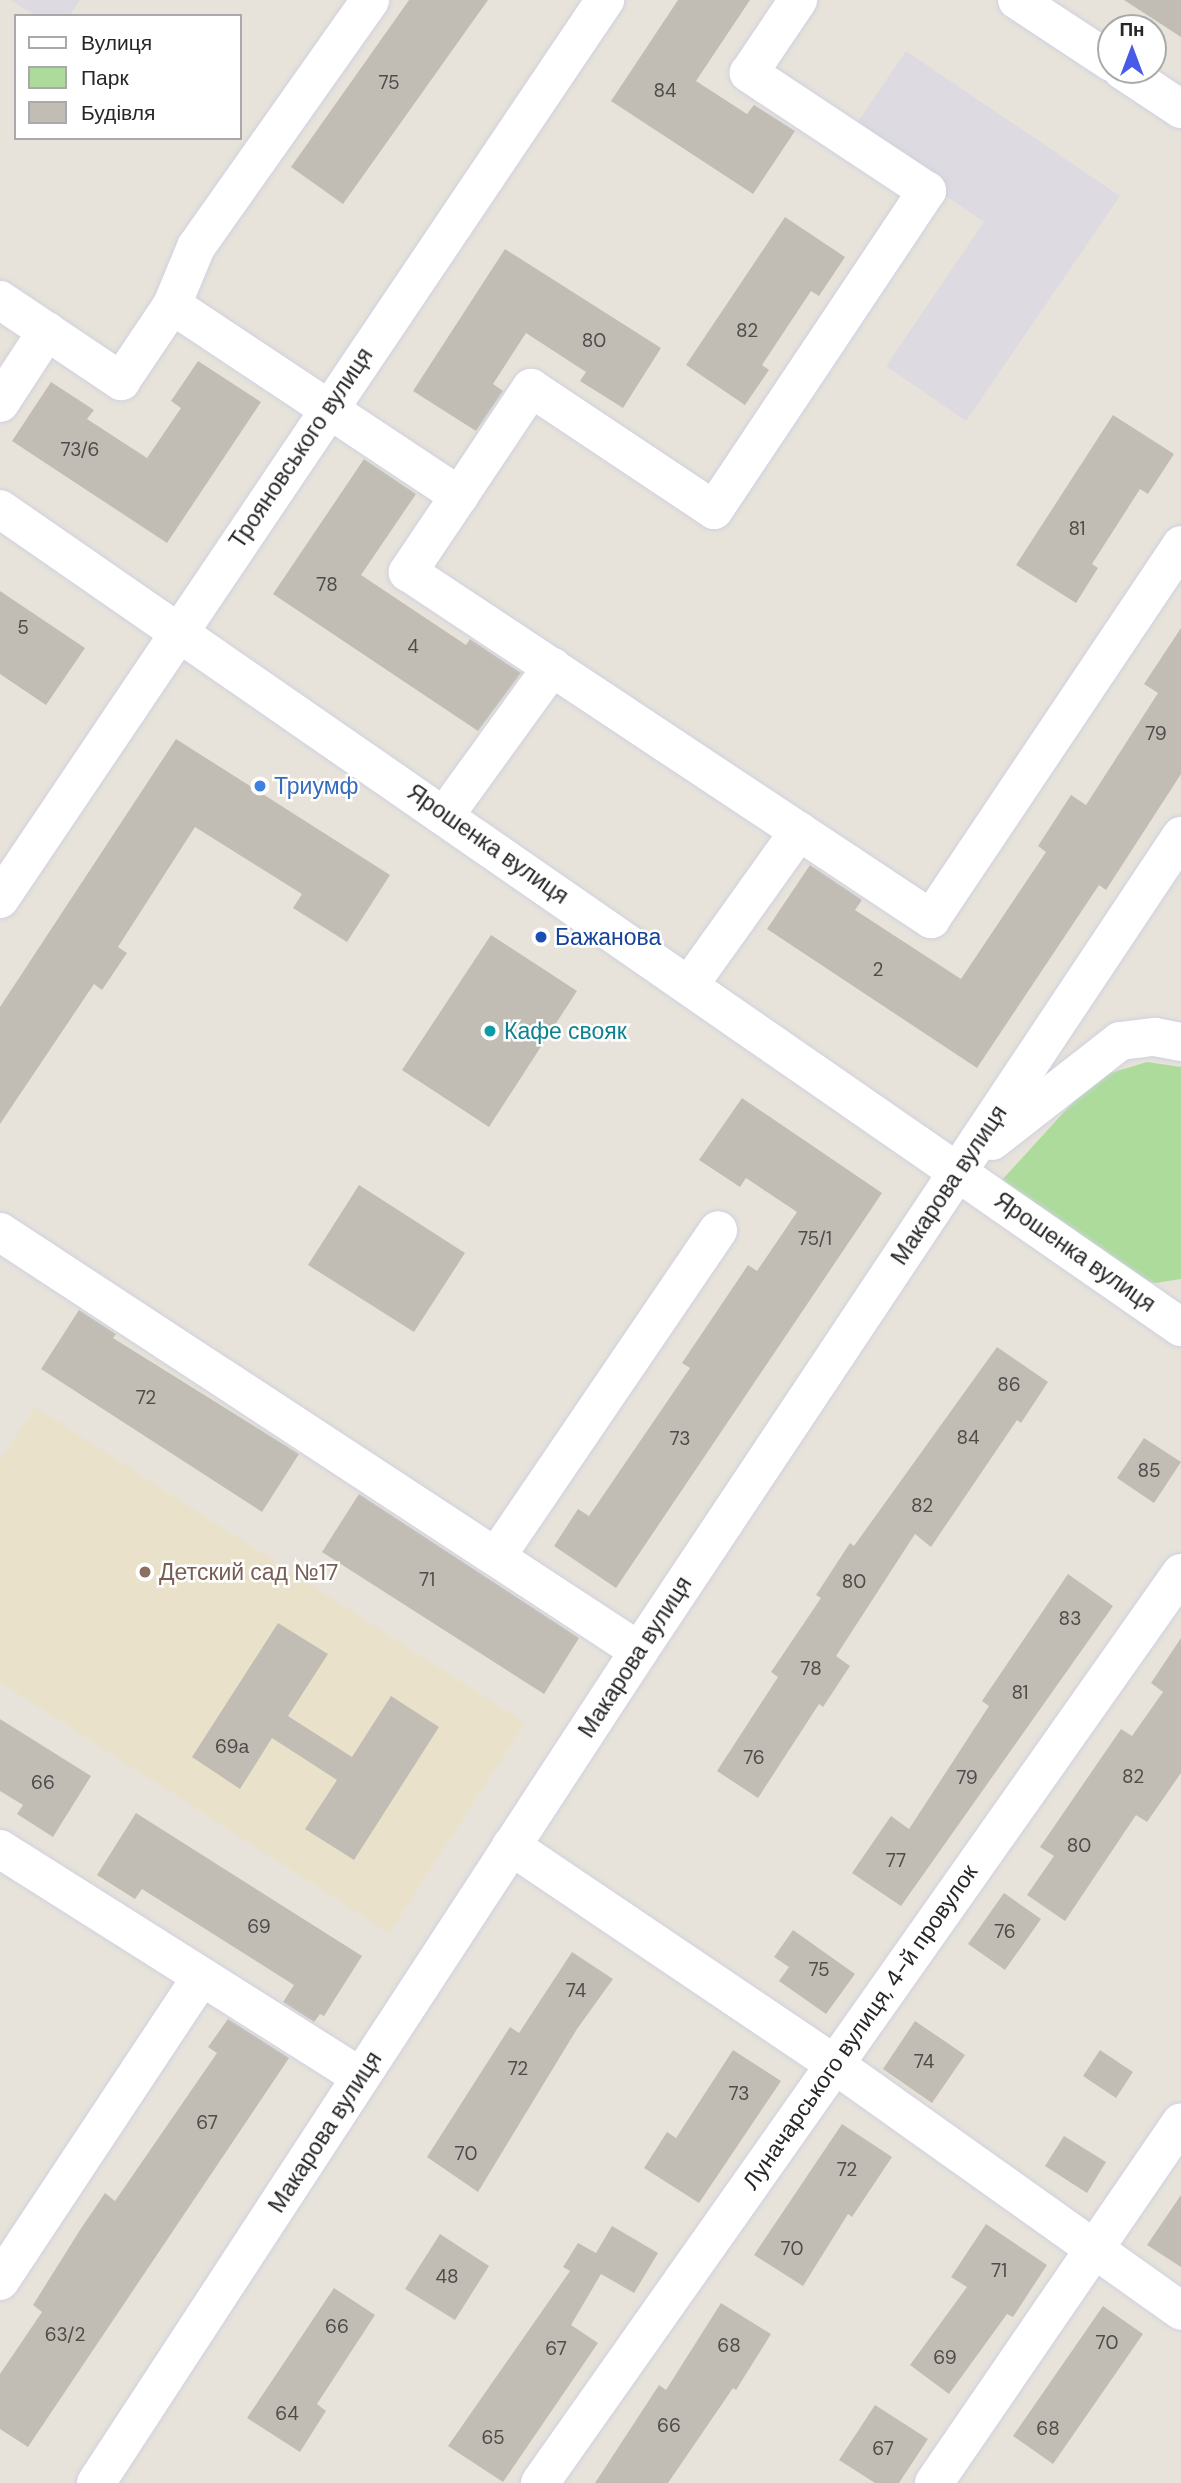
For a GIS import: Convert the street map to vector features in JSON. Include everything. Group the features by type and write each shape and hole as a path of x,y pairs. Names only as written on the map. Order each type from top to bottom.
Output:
{"street":[{"path":"0,300 121,381 172,305 197,247 370,0"},
{"path":"797,0 749,73 927,191 715,510 531,388 408,572 931,919 1181,545"},
{"path":"1017,0 1097,53"},
{"name":"Трояновського вулиця","path":"0,898 595,4"},
{"path":"1143,84 1181,109"},
{"path":"172,305 459,496"},
{"path":"0,402 47,331"},
{"name":"Ярошенка вулиця","path":"0,509 1179,1322"},
{"path":"446,815 552,667"},
{"path":"690,984 799,831"},
{"name":"Макарова вулиця","path":"96,2483 639,1651 1181,836"},
{"path":"959,1169 1119,1041 1155,1037 1181,1042"},
{"path":"496,1557 718,1230"},
{"path":"0,1232 639,1651"},
{"name":"Луначарського вулиця, 4-й провулок","path":"540,2483 1181,1573"},
{"path":"511,1846 834,2064 1093,2252 1181,2311"},
{"path":"0,1849 360,2077"},
{"path":"0,2281 201,1977"},
{"path":"934,2483 1181,2122"}],"shaded area":[{"path":"11,0 80,0 70,14 32,14"},
{"path":"906,51 1120,196 966,421 886,366 984,222 851,132"},
{"name":"Детский сад №17","path":"35,1407 525,1723 389,1933 0,1682 0,1461"}],"green space":[{"path":"1147,1062 1181,1067 1181,1279 1156,1283 1135,1279 1002,1180 1084,1090 1104,1075"}],"building":[{"path":"409,0 488,0 343,204 291,167"},
{"path":"678,0 750,0 696,81 747,114 754,105 795,131 753,194 611,101"},
{"path":"1124,0 1181,0 1181,37 1167,28 1167,14 1146,14"},
{"path":"785,217 845,257 819,296 811,291 762,365 769,370 745,405 686,365"},
{"path":"505,249 661,348 623,408 580,381 586,372 526,333 493,384 503,391 476,431 413,391"},
{"path":"198,361 261,402 167,543 12,441 51,382 94,410 87,419 147,458 181,408 171,401"},
{"path":"1113,415 1174,454 1148,494 1140,489 1092,564 1098,568 1076,603 1016,565"},
{"path":"364,459 416,494 361,575 466,645 470,639 521,673 478,731 273,594"},
{"path":"0,591 85,648 46,705 0,674"},
{"path":"1181,628 1181,774 1106,890 1099,885 977,1068 767,929 810,865 862,900 855,910 961,979 1046,852 1038,846 1071,795 1086,805 1158,693 1144,684"},
{"path":"176,739 390,875 347,942 293,908 302,894 195,827 118,947 127,953 102,990 94,984 0,1124 0,1007"},
{"name":"Кафе свояк","path":"491,935 577,991 489,1127 402,1070"},
{"path":"742,1098 882,1193 616,1588 554,1546 578,1509 589,1516 690,1368 682,1363 748,1265 757,1271 797,1212 746,1178 740,1187 699,1160"},
{"path":"359,1185 465,1253 414,1332 308,1265"},
{"path":"79,1310 116,1334 113,1338 299,1454 262,1512 41,1369"},
{"path":"997,1347 1048,1382 1021,1423 1017,1420 931,1547 915,1534 836,1656 850,1666 823,1707 819,1704 758,1798 717,1771 778,1677 771,1672 821,1598 816,1595 850,1543 854,1546"},
{"path":"1144,1438 1181,1462 1154,1503 1117,1478"},
{"path":"359,1494 579,1638 544,1694 322,1552"},
{"path":"1068,1574 1113,1606 901,1906 852,1873 891,1816 909,1829 989,1706 982,1701"},
{"path":"278,1623 328,1654 288,1716 352,1757 391,1696 439,1727 354,1860 305,1829 337,1780 272,1738 240,1789 192,1757"},
{"path":"1181,1638 1181,1773 1147,1822 1136,1815 1065,1921 1027,1895 1054,1856 1040,1847 1121,1729 1132,1736 1163,1692 1151,1683"},
{"path":"0,1719 91,1776 53,1837 17,1814 23,1805 0,1791"},
{"path":"136,1813 362,1956 324,2016 320,2014 314,2022 283,2002 294,1985 142,1889 135,1899 97,1875"},
{"path":"1004,1893 1041,1919 1005,1970 968,1944"},
{"path":"793,1930 855,1974 826,2014 779,1981 789,1967 774,1957"},
{"path":"572,1952 613,1979 577,2029 478,2192 427,2157 510,2027 519,2033"},
{"path":"228,2019 289,2058 28,2447 0,2429 0,2374 42,2312 33,2305 80,2230 105,2193 115,2201 217,2053 208,2047"},
{"path":"915,2021 965,2055 932,2103 883,2069"},
{"path":"733,2050 781,2081 699,2203 644,2168 667,2132 676,2138"},
{"path":"1100,2050 1133,2072 1116,2098 1083,2076"},
{"path":"842,2124 892,2157 852,2217 848,2214 803,2286 754,2255"},
{"path":"1064,2136 1106,2162 1087,2193 1045,2166"},
{"path":"1181,2195 1181,2267 1147,2245"},
{"path":"986,2224 1047,2265 1013,2317 1007,2314 949,2394 910,2365 967,2287 951,2277"},
{"path":"612,2226 658,2253 634,2293 601,2274 571,2325 598,2343 503,2482 448,2446 570,2271 563,2267 578,2243 596,2253"},
{"path":"440,2234 489,2266 455,2320 405,2289"},
{"path":"334,2288 375,2315 317,2404 326,2411 300,2452 247,2418"},
{"path":"721,2303 771,2334 736,2390 733,2388 668,2483 595,2483 659,2385 666,2390"},
{"path":"1103,2306 1143,2334 1053,2464 1013,2436"},
{"path":"875,2405 928,2439 899,2483 875,2483 839,2460"}],"place":[{"name":"Триумф","path":"260,786"},
{"name":"Бажанова","path":"541,937"},
{"name":"Кафе свояк","path":"490,1031"},
{"name":"Детский сад №17","path":"145,1572"}]}
